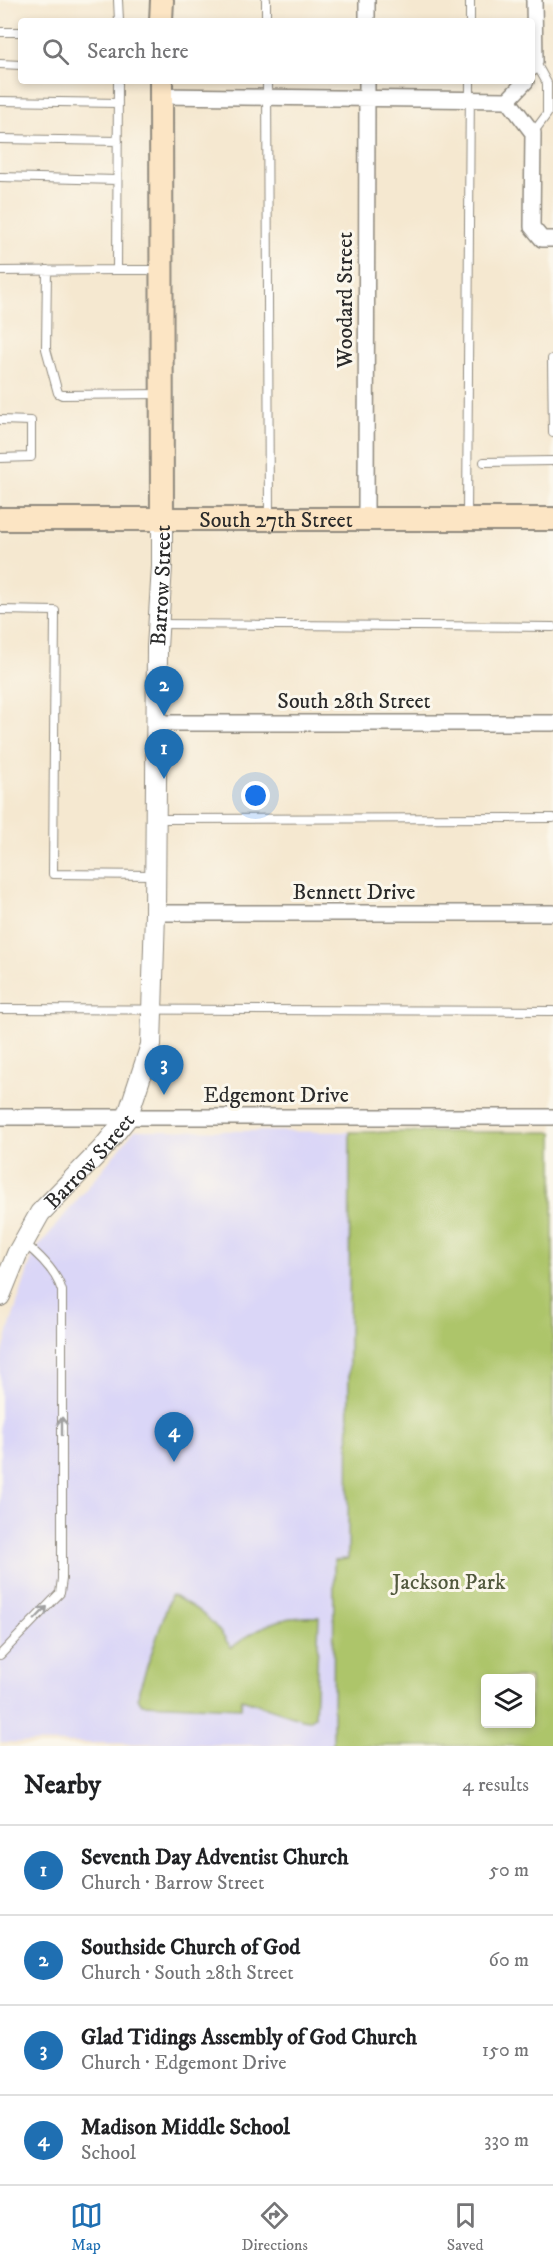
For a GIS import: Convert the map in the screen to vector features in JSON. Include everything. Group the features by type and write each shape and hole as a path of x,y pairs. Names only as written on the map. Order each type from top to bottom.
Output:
{"main road":[{"path":"161,18 162,0"},
{"name":"Barrow Street","path":"161,89 162,517"},
{"name":"South 27th Street","path":"0,519 162,517 553,519"}],"street":[{"path":"367,0 367,18"},
{"path":"534,0 534,18"},
{"name":"Woodard Street","path":"366,518 367,84"},
{"path":"161,89 267,97 508,100 523,84"},
{"path":"508,100 533,132 532,227 542,239 553,239"},
{"name":"Barrow Street","path":"0,1296 40,1213 102,1149 127,1118 151,1045 162,517"},
{"name":"South 28th Street","path":"156,723 553,723"},
{"name":"Bennett Drive","path":"155,913 553,914"},
{"name":"Edgemont Drive","path":"0,1117 553,1117"}],"lane":[{"path":"118,0 118,18"},
{"path":"266,0 266,18"},
{"path":"470,0 470,18"},
{"path":"0,32 18,32"},
{"path":"0,64 18,65"},
{"path":"533,132 547,114 547,83 535,66"},
{"path":"117,270 118,84"},
{"path":"267,84 269,518"},
{"path":"467,518 470,84"},
{"path":"0,101 118,103"},
{"path":"0,139 118,141"},
{"path":"0,177 117,180"},
{"path":"47,270 46,349 58,393 62,395 162,394"},
{"path":"0,271 161,270"},
{"path":"552,359 553,433"},
{"path":"0,420 31,421 31,458 0,458"},
{"path":"484,462 553,461"},
{"path":"0,610 55,611 53,874 155,875"},
{"path":"159,624 553,627"},
{"path":"155,819 553,818"},
{"path":"0,1009 553,1011"},
{"path":"0,1655 60,1593 62,1579 62,1292 59,1281 24,1243"}],"shaded area":[{"path":"135,1130 350,1132 348,1560 334,1560 333,1746 0,1742 0,1365 8,1332 34,1252"}],"green space":[{"name":"Jackson Park","path":"350,1132 553,1132 553,1746 333,1746 334,1560 348,1559"},
{"path":"171,1595 206,1616 231,1648 252,1633 272,1623 293,1618 319,1617 315,1716 309,1720 302,1719 242,1699 241,1708 142,1704 138,1698 139,1690"}],"place":[{"name":"Southside Church of God","path":"164,716"},
{"name":"Seventh Day Adventist Church","path":"164,779"},
{"name":"Glad Tidings Assembly of God Church","path":"164,1095"},
{"name":"Madison Middle School","path":"174,1462"}]}
